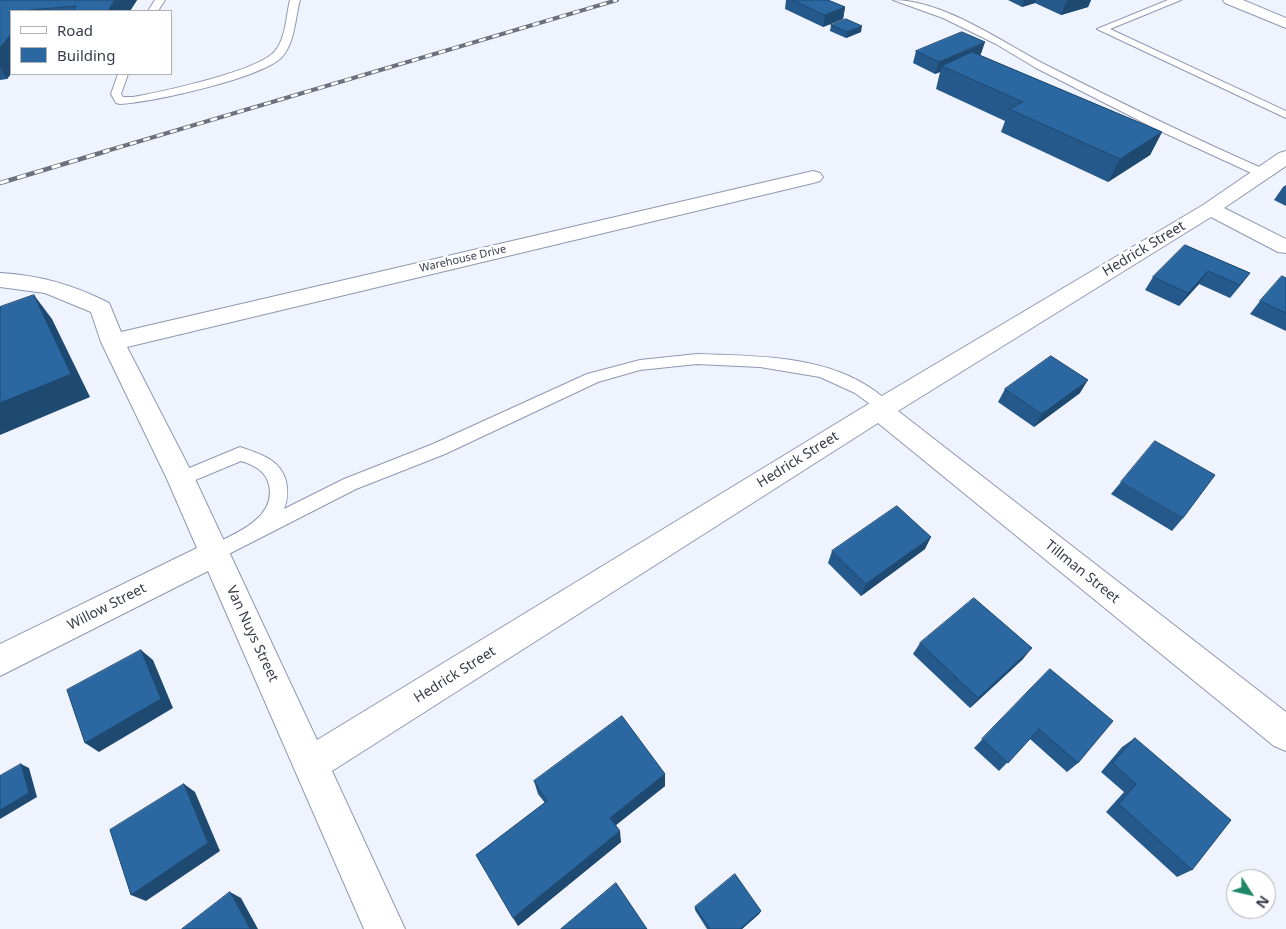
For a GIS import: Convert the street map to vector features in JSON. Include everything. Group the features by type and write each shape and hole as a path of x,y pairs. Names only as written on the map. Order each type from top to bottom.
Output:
{"street":[{"path":"1230,0 1286,23"},
{"name":"Hedrick Street","path":"312,764 882,408 1210,209 1286,157"},
{"name":"Warehouse Drive","path":"113,342 813,177"},
{"path":"1210,209 1286,247"},
{"name":"Van Nuys Street","path":"0,280 28,280 56,287 102,308 113,342 181,479 312,764 385,929"},
{"name":"Tillman Street","path":"882,408 1286,734"},
{"name":"Willow Street","path":"0,661 215,553"}],"lane":[{"path":"123,75 116,94 120,101 133,101 169,93 261,66 277,56 286,42 295,0"},
{"path":"898,0 946,16 1000,42 1040,66 1162,128 1262,173"},
{"path":"1176,0 1102,29 1286,115"},
{"path":"215,553 350,484 438,449 592,378 640,365 697,359 760,362 824,372 861,389 882,408"},
{"path":"181,479 240,454 258,460 274,472 279,492 274,512 253,533"}],"building":[{"path":"0,0 115,0 109,10 74,10 76,6 10,10 10,35 0,48"},
{"path":"793,0 828,0 845,7 825,15"},
{"path":"846,19 862,26 847,32 831,25"},
{"path":"962,32 985,42 939,62 916,51"},
{"path":"972,52 1162,132 1120,159 1009,109 1023,102 942,66"},
{"path":"1185,245 1250,273 1240,285 1208,271 1188,293 1153,277"},
{"path":"1282,276 1286,278 1286,313 1260,301"},
{"path":"34,295 71,374 0,403 0,307"},
{"path":"1051,356 1088,380 1042,414 1005,389"},
{"path":"1155,441 1215,475 1183,518 1121,482"},
{"path":"897,506 931,537 866,584 832,551"},
{"path":"974,598 1032,648 978,698 920,643"},
{"path":"141,650 161,699 85,743 67,690"},
{"path":"1050,669 1113,721 1078,763 1039,729 1008,763 982,739"},
{"path":"622,716 665,774 610,818 620,831 513,918 476,855 547,801 534,781"},
{"path":"1135,738 1231,820 1192,870 1119,804 1136,784 1113,763"},
{"path":"21,764 29,793 0,810 0,776"},
{"path":"184,784 208,843 131,895 110,830"},
{"path":"735,874 761,911 740,929 710,929 695,907"},
{"path":"616,883 647,929 561,929"},
{"path":"230,892 250,929 182,929"}],"railway":[{"path":"103,152 617,0"},
{"path":"0,183 107,151"}]}
